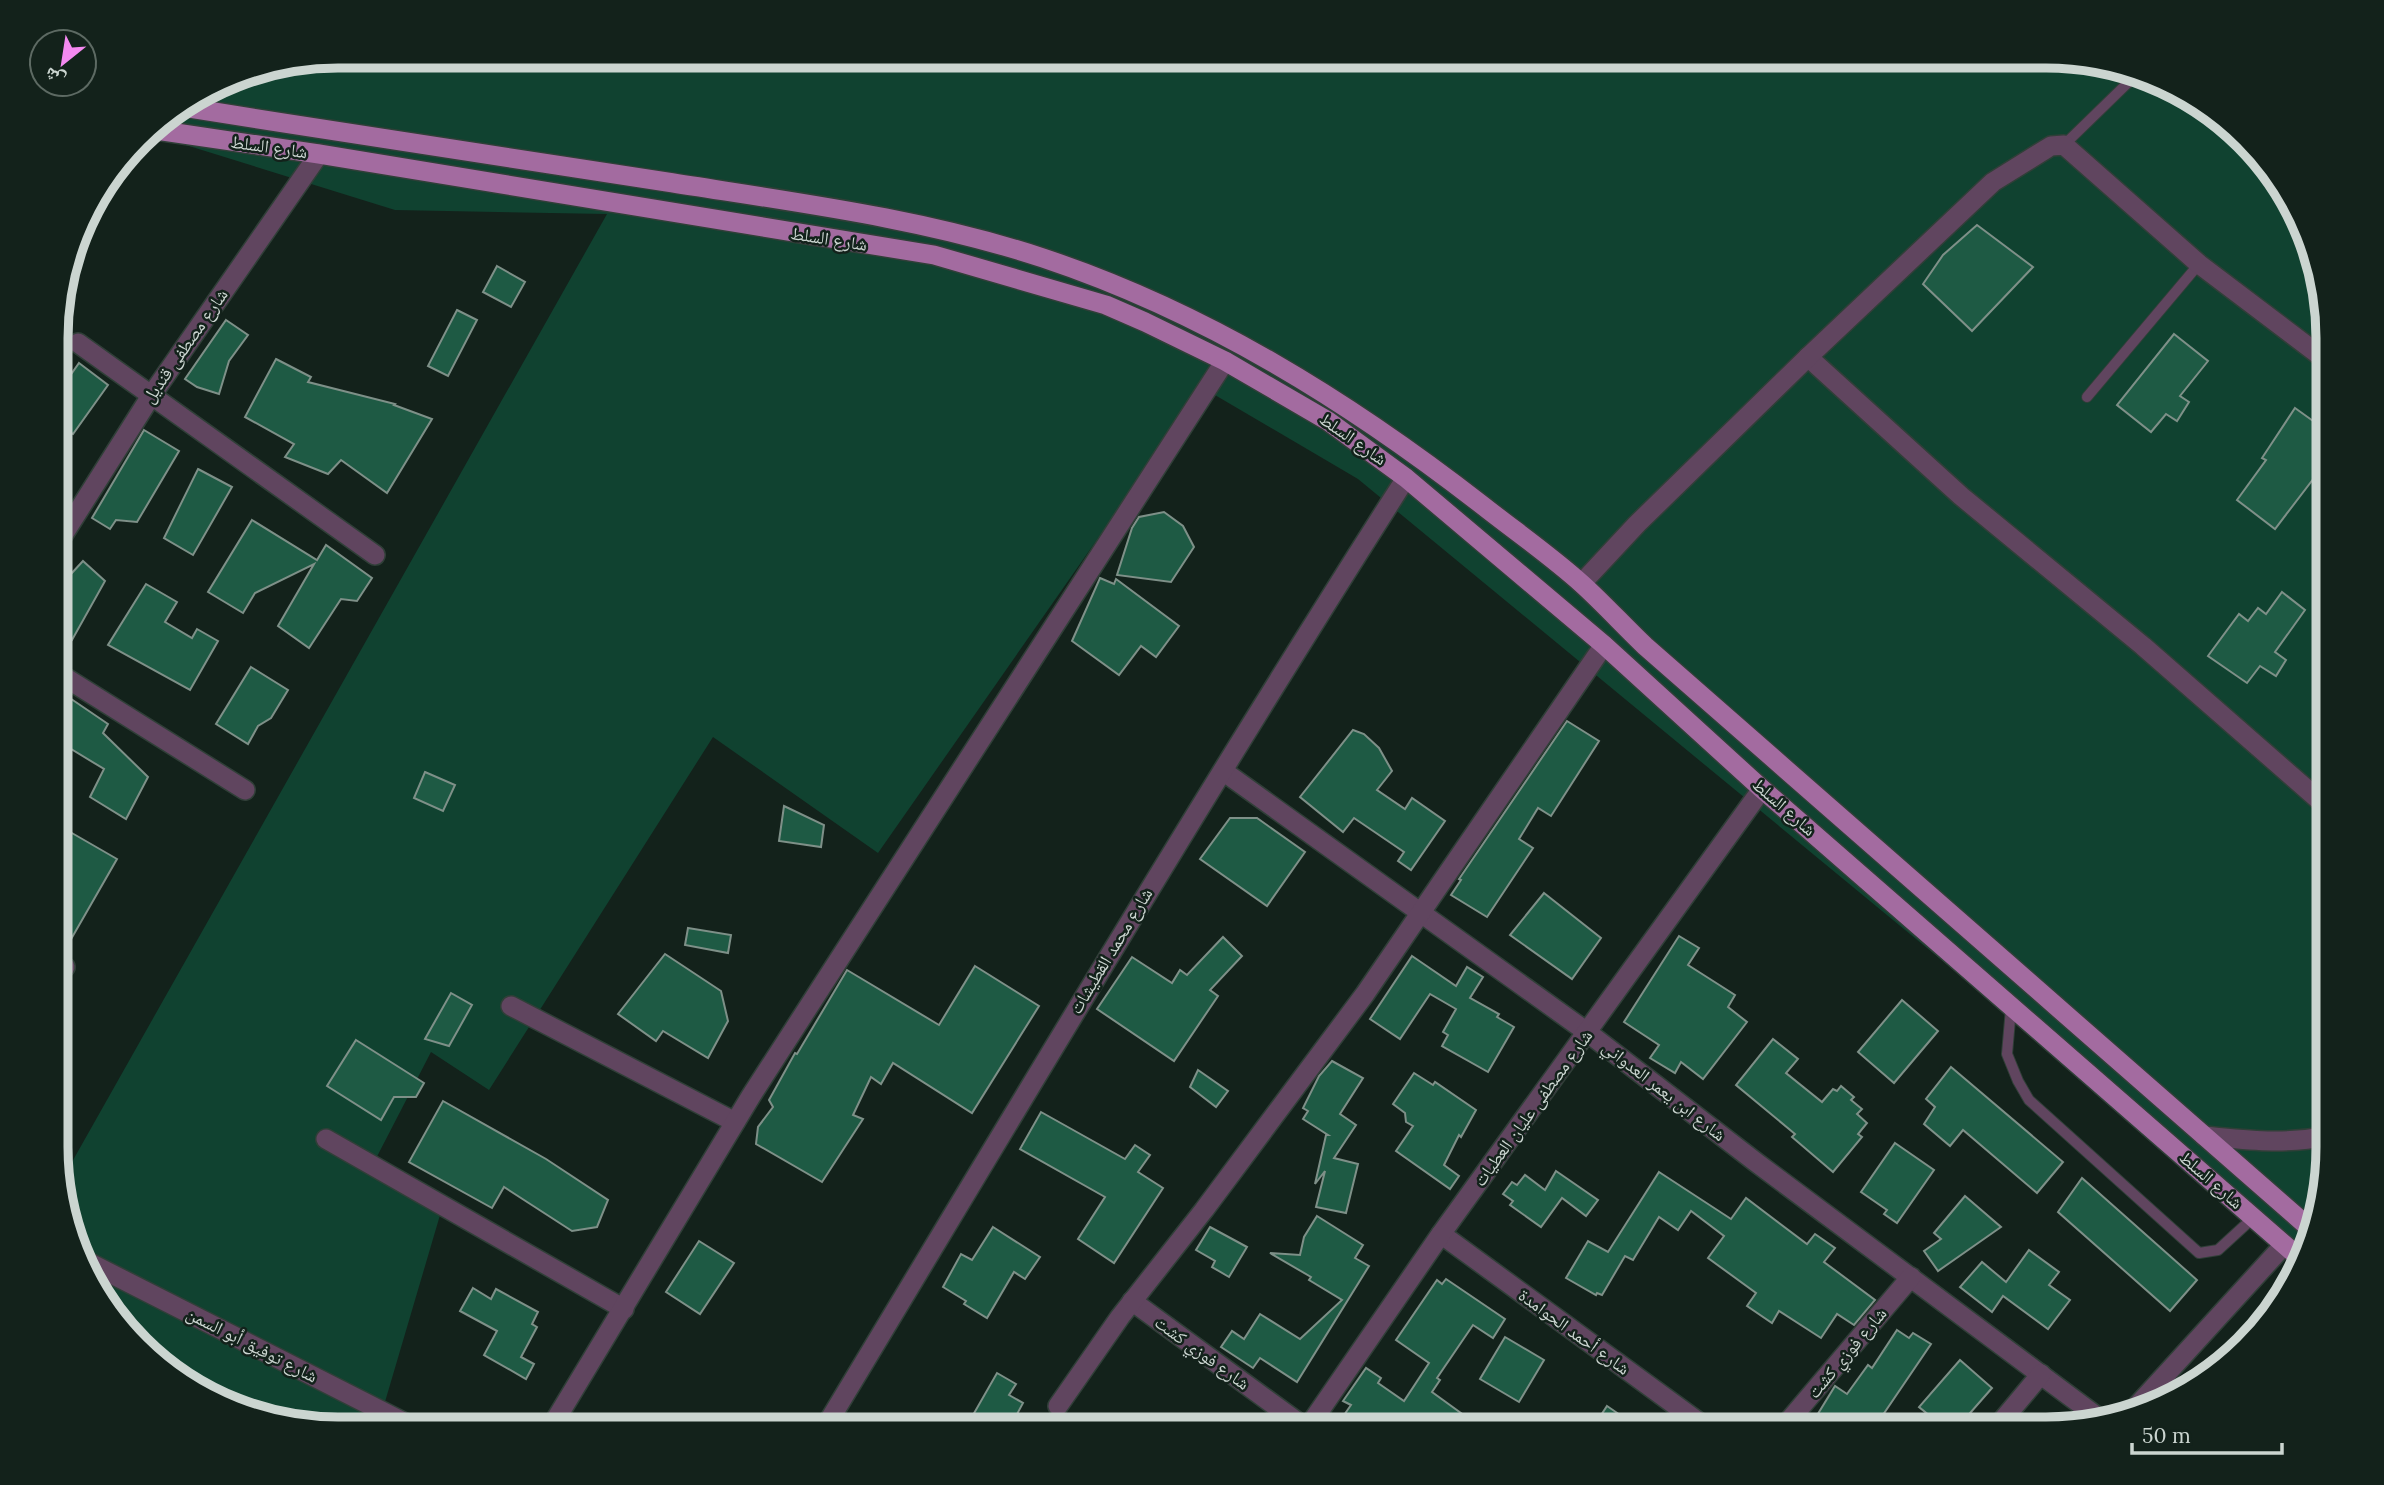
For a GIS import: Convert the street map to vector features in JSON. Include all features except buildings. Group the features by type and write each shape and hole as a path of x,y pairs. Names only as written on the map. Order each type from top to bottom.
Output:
{"main road":[{"name":"شارع السلط","path":"196,109 790,201 972,236 1046,259 1171,309 1302,379 1413,452 1582,583 1645,646 2305,1224"},
{"name":"شارع السلط","path":"164,132 319,153 934,255 1106,305 1225,362 1328,421 1406,478 1604,645 1762,789 2294,1253"}],"street":[{"path":"1582,583 1637,524 1808,357 1993,182 2051,146 2064,145 2199,264 2316,352"},
{"name":"شارع مصطفى قنديل","path":"68,527 151,396 319,153"},
{"path":"78,343 374,555"},
{"path":"1808,357 1961,496 2143,646 2316,797"},
{"path":"557,1417 736,1122 1225,362"},
{"name":"شارع محمد القطيشات","path":"831,1417 1106,959 1406,478"},
{"path":"1058,1406 1132,1301 1302,1082 1604,645"},
{"path":"68,679 245,790"},
{"name":"شارع ابن يعمر العدواني","path":"1223,771 1587,1032 2092,1413"},
{"name":"شارع مصطفى عليان العطيات","path":"1315,1417 1441,1234 1762,789"},
{"path":"511,1006 736,1122"},
{"path":"2204,1136 2261,1142 2316,1138"},
{"path":"326,1139 624,1309"},
{"name":"شارع أحمد الحوامدة","path":"1441,1234 1692,1417"},
{"path":"2145,1398 2284,1245"},
{"name":"شارع توفيق أبو السمن","path":"96,1266 393,1417"},
{"name":"شارع فوزي كشت","path":"1792,1417 1911,1277"},
{"name":"شارع فوزي كشت","path":"1132,1301 1291,1417"},
{"path":"2006,1417 2041,1374"}],"lane":[{"path":"2064,145 2128,81"},
{"path":"2087,397 2199,264"},
{"path":"2011,1004 2007,1054 2029,1100 2199,1254 2218,1250 2254,1217"}],"green space":[{"path":"338,68 2046,68 2116,77 2181,104 2237,147 2280,203 2307,268 2315,320 2316,1147 2311,1200 2295,1251 1358,479 1203,388 878,853 713,737 489,1090 431,1052 369,1172 443,1205 381,1417 338,1417 285,1412 235,1396 203,1381 147,1338 104,1282 77,1217 69,1167 607,214 395,210 158,137 203,104 235,89 285,73"}]}
